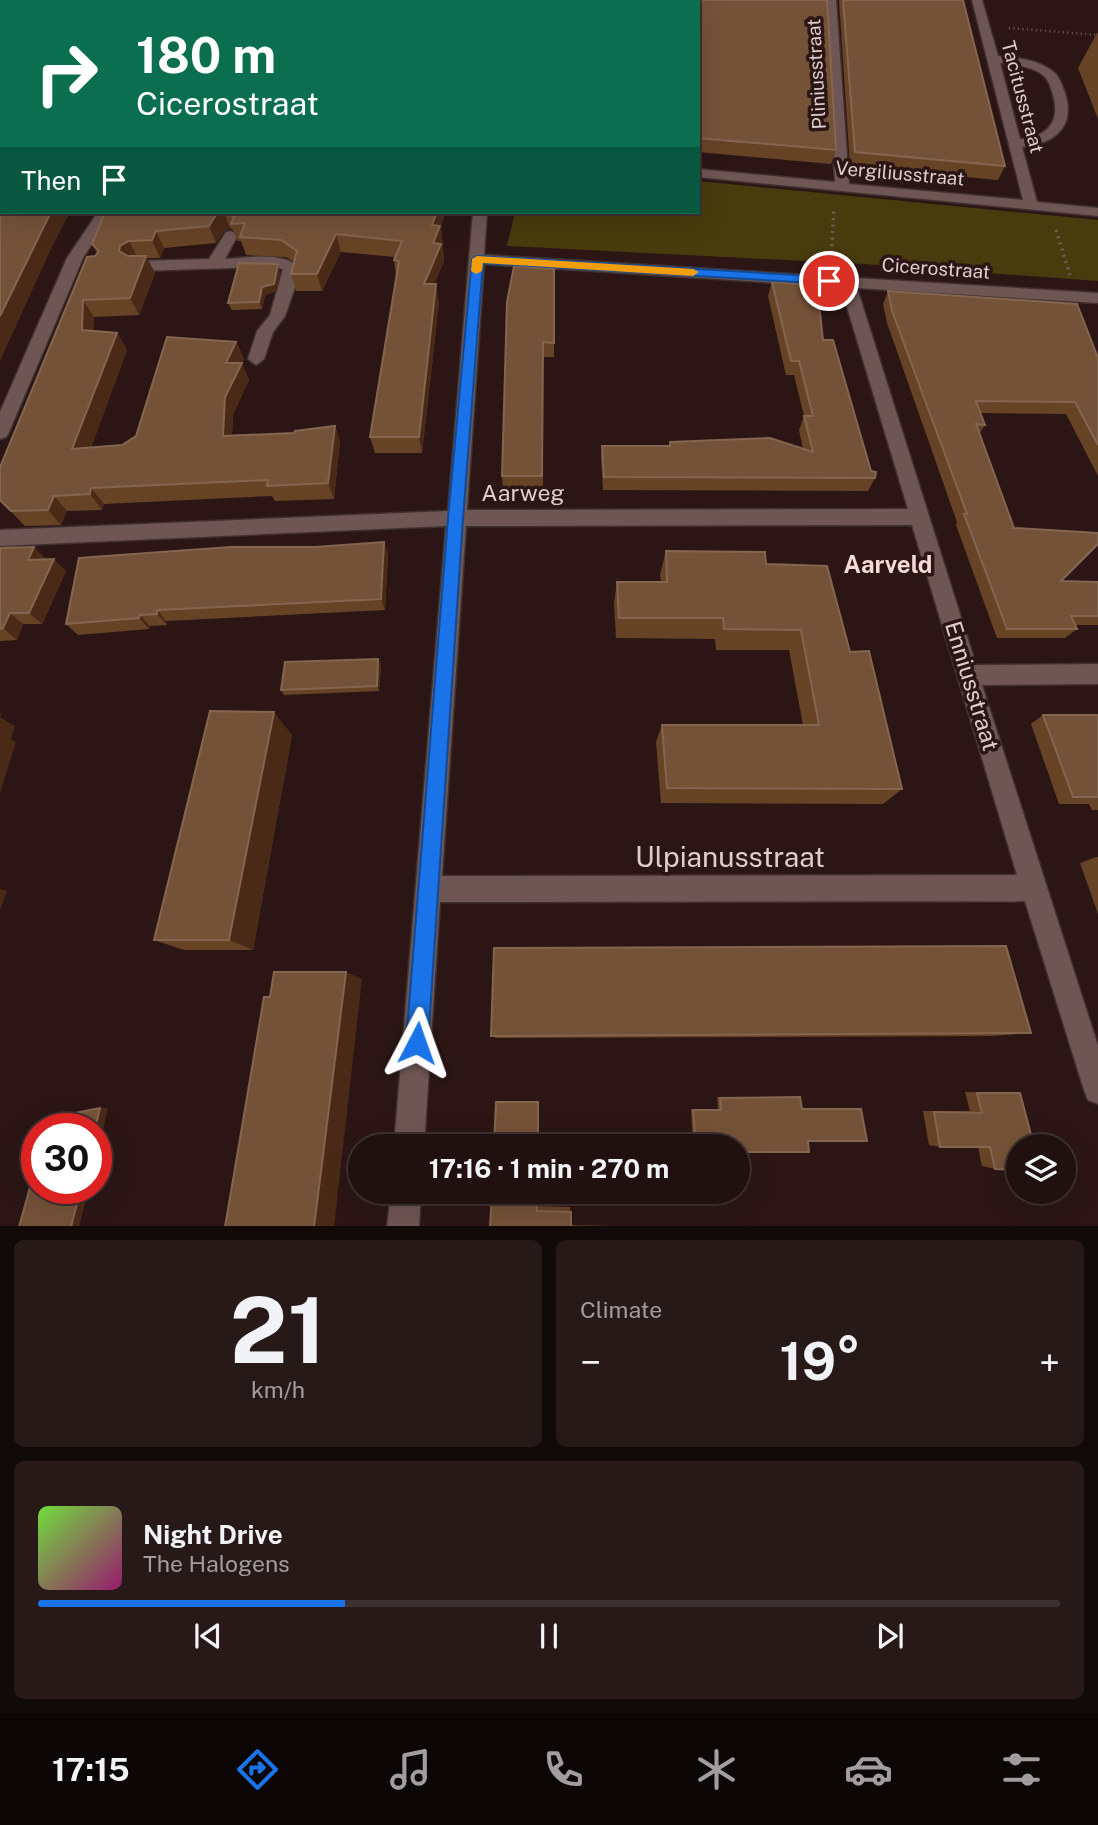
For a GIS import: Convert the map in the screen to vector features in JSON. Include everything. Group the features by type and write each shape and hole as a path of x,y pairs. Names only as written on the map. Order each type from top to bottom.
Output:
{"street":[{"name":"Pliniusstraat","path":"831,0 839,186"},
{"name":"Tacitusstraat","path":"977,0 1031,205"},
{"path":"993,59 1026,64 1047,72 1061,98 1063,117 1055,132 1036,143 1015,144"},
{"name":"Vergiliusstraat","path":"700,173 1098,212"},
{"path":"0,432 78,269 86,239 104,214"},
{"path":"410,1134 480,214"},
{"path":"214,264 231,236"},
{"name":"Cicerostraat","path":"477,259 1077,296 1097,300"},
{"path":"138,266 279,262 288,265 293,270 277,316 253,353"},
{"name":"Enniusstraat","path":"838,281 920,517 970,675 1032,888 1098,1090"},
{"name":"Aarweg","path":"0,538 455,518 920,517"},
{"path":"970,675 1098,674"},
{"name":"Ulpianusstraat","path":"429,889 1032,888"},
{"path":"403,1226 405,1204"}],"path":[{"path":"984,26 1098,35"},
{"path":"838,281 839,186"},
{"path":"1048,207 1077,296"}],"shaded area":[{"path":"700,181 1098,220 1098,281 864,264 507,246 515,214 700,214"}],"building":[{"path":"700,0 827,0 836,150 700,138"},
{"path":"843,0 963,0 1005,166 855,152"},
{"path":"0,214 50,214 0,316"},
{"path":"104,214 216,214 209,226 156,231 152,240 129,241 120,246 119,251 128,256 146,256 130,298 83,300 82,330 117,333 72,449 122,445 136,436 167,337 236,342 226,363 242,363 225,397 223,436 294,433 335,426 328,483 267,486 268,480 91,488 90,494 54,496 48,510 11,511 0,500 0,467 87,257 95,256 99,251 92,244"},
{"path":"229,214 436,214 432,225 440,226 433,243 441,244 424,284 436,284 419,437 370,437 399,261 394,260 402,241 336,234 317,274 291,274 297,251 281,240 240,237 245,223 231,224 234,217"},
{"path":"239,263 278,264 274,284 262,287 259,302 228,303"},
{"path":"514,266 554,269 554,343 543,342 542,476 502,476 507,302"},
{"path":"772,282 817,285 823,340 833,340 871,471 876,472 875,478 604,477 602,446 670,446 670,442 770,438 813,452 804,416 813,416 799,361 791,361"},
{"path":"888,291 1077,304 1098,358 1098,445 1075,402 976,401 985,425 976,424 1014,528 1098,533 1098,544 1061,581 1098,582 1098,616 1071,616 1077,629 1007,629 892,311"},
{"path":"384,542 381,599 157,610 157,614 140,615 139,618 66,624 79,558 231,547 315,547"},
{"path":"34,547 28,560 54,559 29,613 10,613 0,629 0,548"},
{"path":"666,551 765,552 766,564 827,566 850,652 869,651 902,789 667,788 662,725 819,725 801,630 724,629 723,618 619,618 617,582 667,582"},
{"path":"378,659 377,686 281,690 285,662"},
{"path":"210,711 274,712 229,940 154,940"},
{"path":"1043,715 1098,715 1098,797 1073,797"},
{"path":"1006,946 1031,1033 491,1036 494,948"},
{"path":"274,972 346,972 314,1226 225,1226 264,997 270,997"},
{"path":"977,1093 1020,1093 1031,1134 1006,1134 1006,1169 995,1169 990,1147 940,1147 934,1112 982,1113"},
{"path":"800,1097 802,1109 861,1109 867,1141 808,1141 809,1152 750,1152 750,1134 695,1134 693,1110 721,1110 720,1098"},
{"path":"496,1102 538,1102 538,1134 495,1134"},
{"path":"100,1108 99,1113 74,1113"},
{"path":"25,1204 77,1204 71,1226 19,1226"},
{"path":"491,1204 537,1204 537,1211 571,1212 571,1226 490,1226"}],"slow traffic":[{"path":"476,271 477,259 693,272"}],"district":[{"name":"Aarveld","path":"888,565"}],"route":[{"path":"417,1043 455,518 477,259 829,281"}]}
